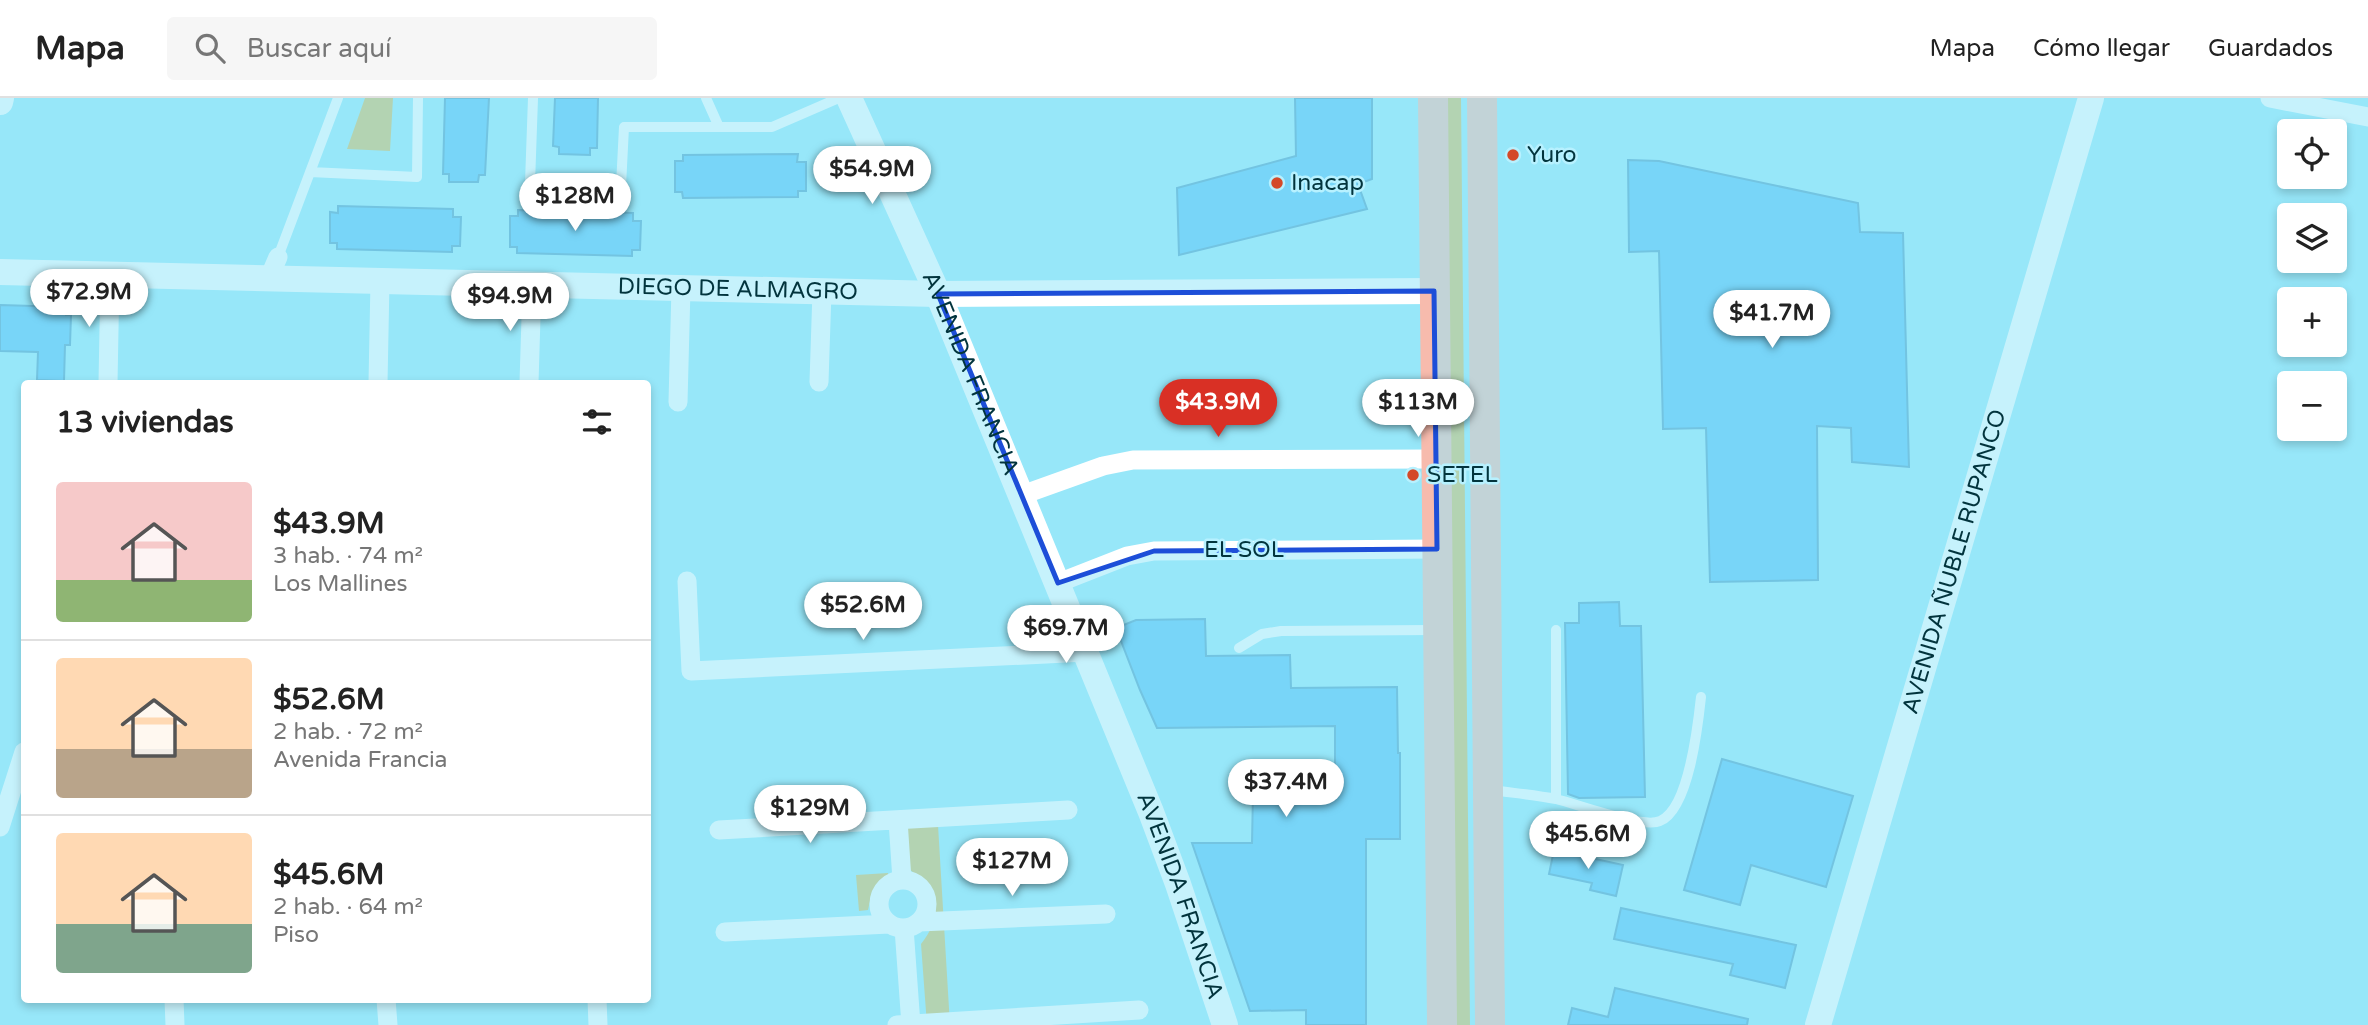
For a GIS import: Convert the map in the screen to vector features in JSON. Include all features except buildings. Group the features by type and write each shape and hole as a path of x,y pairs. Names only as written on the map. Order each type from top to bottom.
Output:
{"main road":[{"path":"1433,98 1442,1025"},
{"path":"1482,98 1490,1025"},
{"path":"1441,913 1462,923 1489,919"}],"street":[{"name":"AVENIDA FRANCIA","path":"849,98 938,294 1156,824 1225,1025"},
{"name":"AVENIDA ÑUBLE RUPANCO","path":"1818,1025 2091,98"},
{"path":"2270,98 2309,102 2368,117"},
{"name":"DIEGO DE ALMAGRO","path":"0,272 110,275 273,268 380,281 938,294 1434,291"},
{"path":"108,380 110,275"},
{"path":"378,380 380,281"},
{"path":"529,380 531,284"},
{"path":"678,402 681,288"},
{"path":"819,382 822,291"},
{"path":"1022,495 1103,466 1133,460 1436,459"},
{"name":"EL SOL","path":"1058,583 1127,556 1153,551 1437,549"},
{"path":"687,581 691,671 1086,652"},
{"path":"0,827 21,761"},
{"path":"719,830 1068,810"},
{"path":"898,820 902,880"},
{"path":"902,880 916,884 926,895 927,910 904,925 881,912 880,898 888,886 902,880"},
{"path":"725,932 1106,914"},
{"path":"904,925 906,1025 1139,1010"},
{"path":"174,1003 175,1025"},
{"path":"386,1003 388,1025"},
{"path":"597,1003 598,1025"}],"lane":[{"path":"273,268 338,98"},
{"path":"310,172 417,177 418,98"},
{"path":"533,98 530,183 621,186 624,127 772,127 839,98"},
{"path":"706,98 719,127"},
{"path":"1239,648 1262,634 1281,631 1438,630"},
{"path":"1556,630 1556,799"},
{"path":"1488,789 1556,799 1642,823 1659,822 1670,814 1685,785 1696,742 1701,697"}],"highlighted area":[{"path":"1434,291 1437,549 1154,551 1058,583 938,294"}],"shaded area":[{"path":"365,98 393,98 390,151 347,149"},
{"path":"1441,98 1461,98 1470,1025 1451,1025"},
{"path":"938,825 950,1025 927,1025 921,944 932,925 934,898 933,890 908,868 905,827"},
{"path":"888,873 888,877 872,892 868,910 859,911 856,875"}],"place":[{"name":"Yuro","path":"1513,155"},
{"name":"Inacap","path":"1277,183"},
{"name":"SETEL","path":"1413,475"}]}
